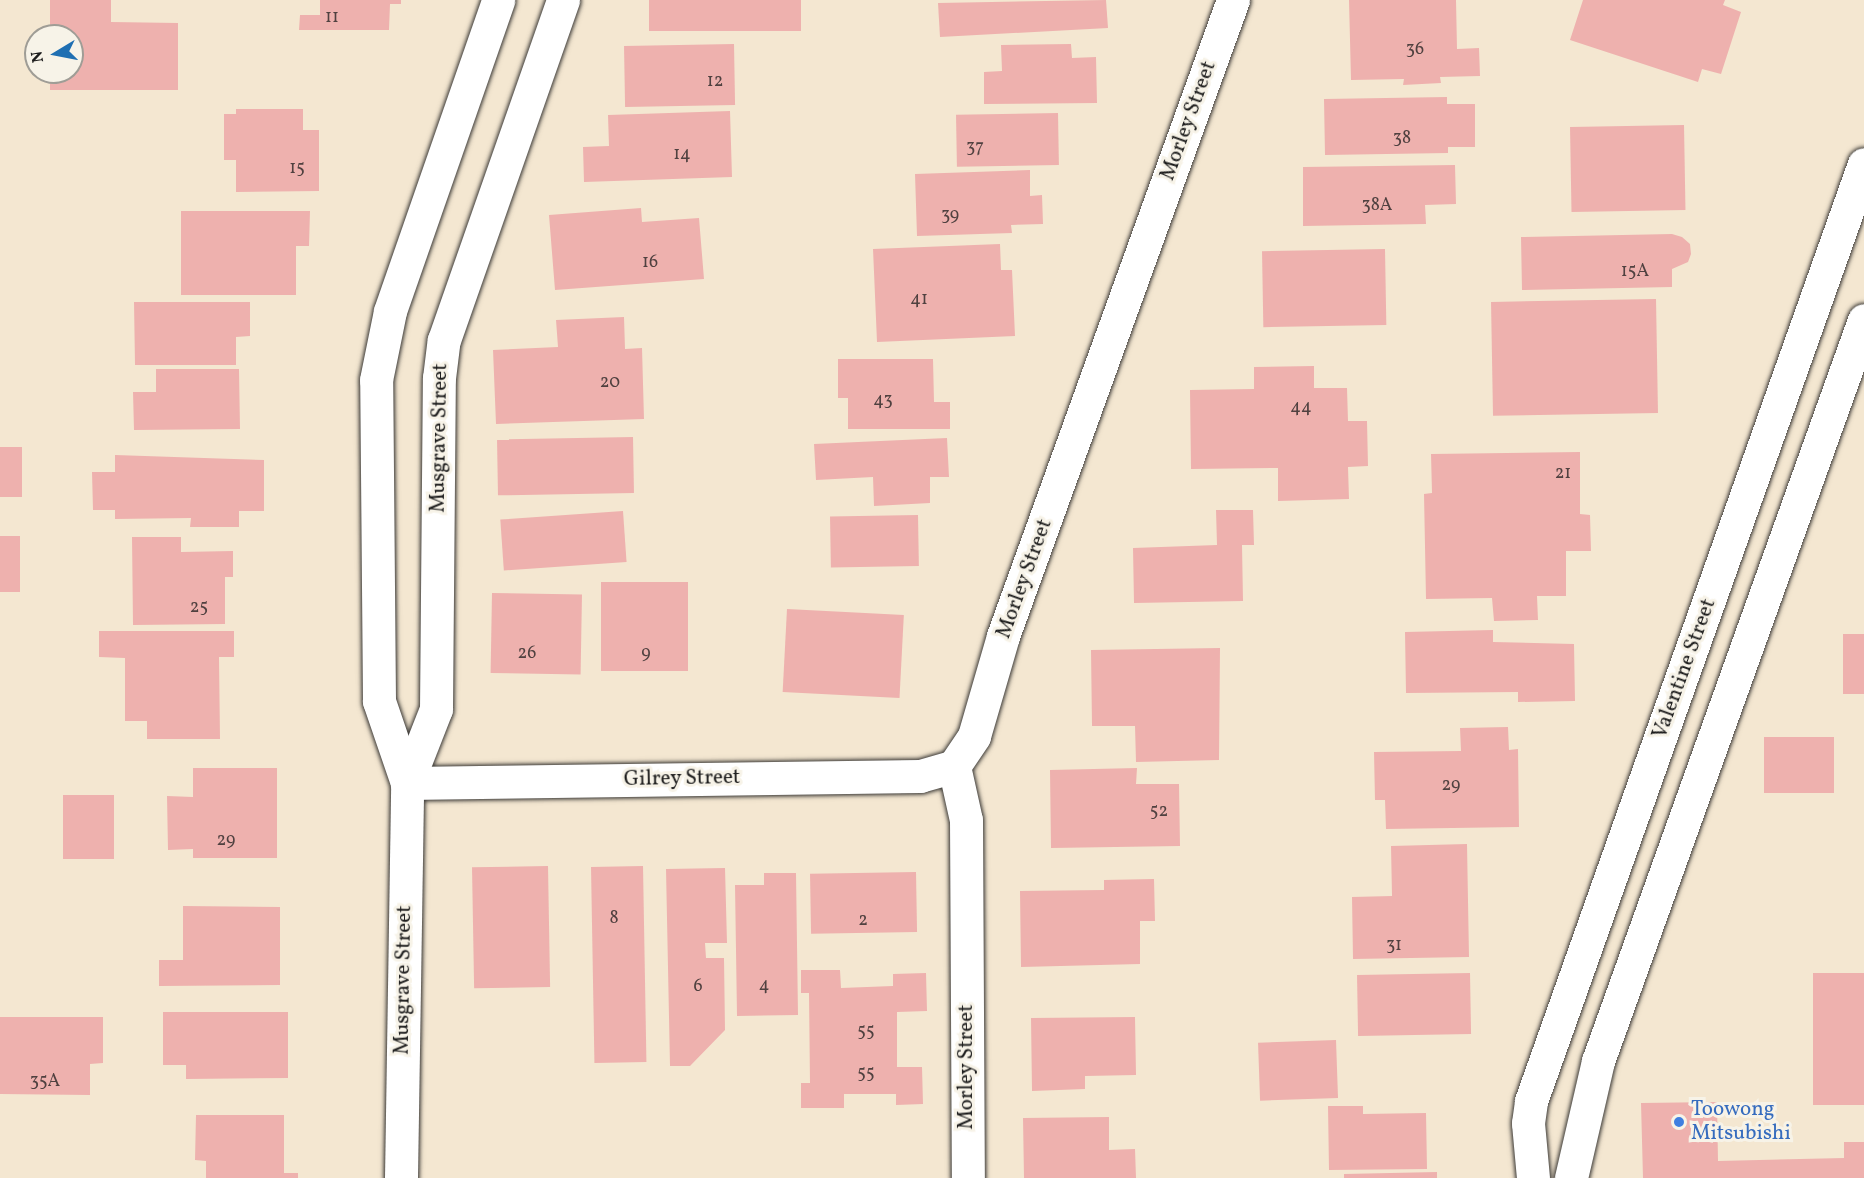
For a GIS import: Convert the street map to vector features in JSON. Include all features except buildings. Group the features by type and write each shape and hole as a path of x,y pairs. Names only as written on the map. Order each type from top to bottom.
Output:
{"street":[{"name":"Musgrave Street","path":"401,1178 407,783 379,701 376,380 390,311 498,0"},
{"name":"Musgrave Street","path":"407,783 436,709 439,378 444,340 563,0"},
{"name":"Morley Street","path":"968,1178 966,820 954,766 974,736 1004,636 1233,0"},
{"name":"Valentine Street","path":"1533,1178 1528,1123 1531,1101 1864,164"},
{"path":"1571,1178 1598,1061 1864,320"},
{"name":"Gilrey Street","path":"407,783 920,776 954,766"}],"place":[{"name":"Toowong Mitsubishi","path":"1679,1122"}]}
